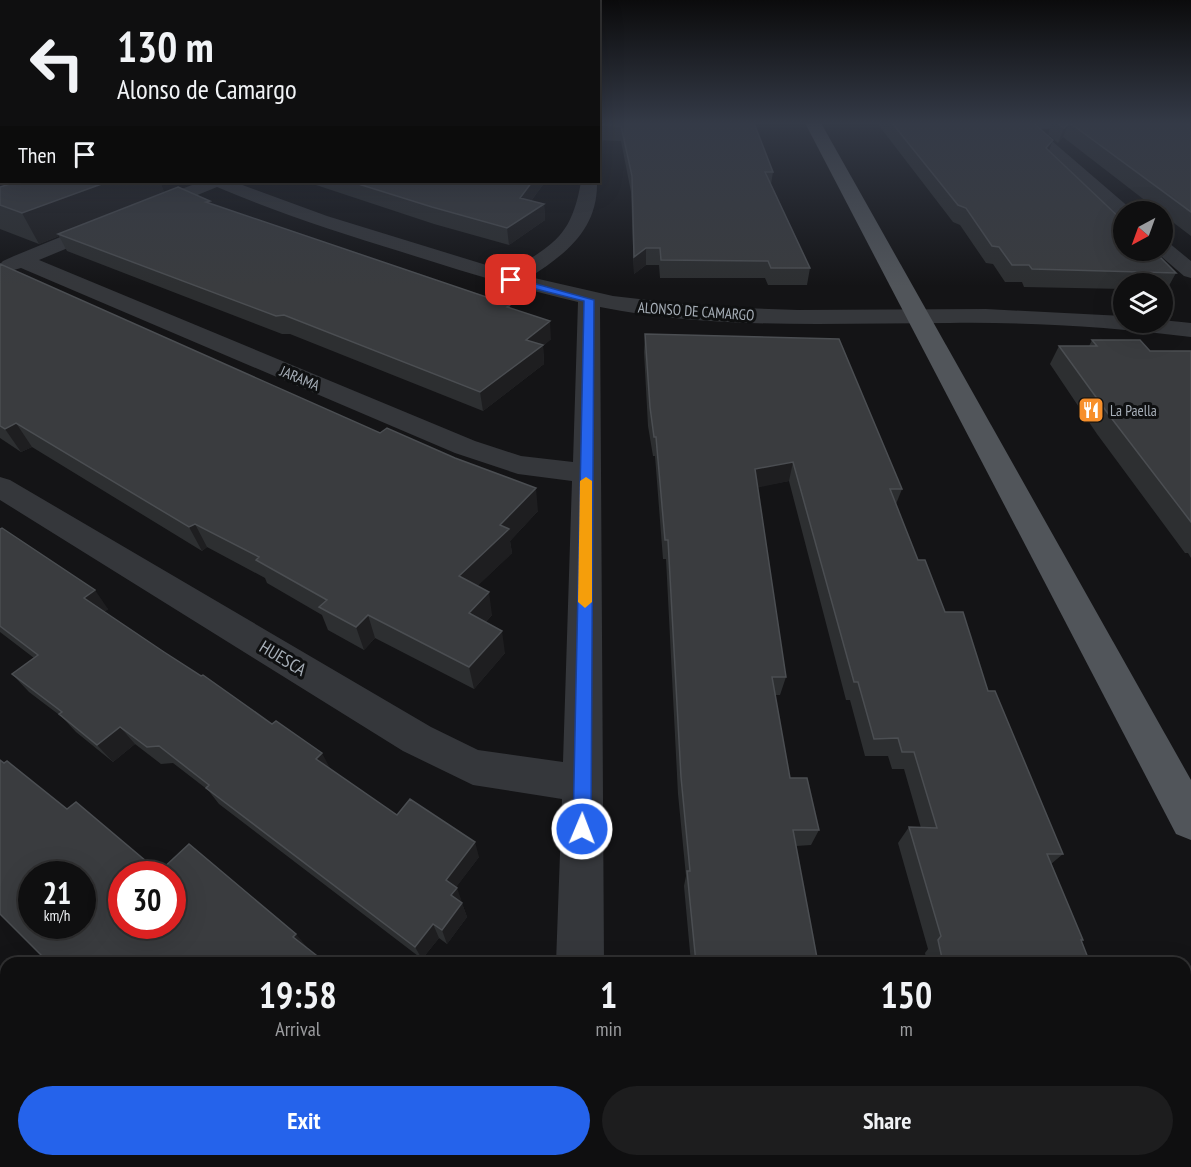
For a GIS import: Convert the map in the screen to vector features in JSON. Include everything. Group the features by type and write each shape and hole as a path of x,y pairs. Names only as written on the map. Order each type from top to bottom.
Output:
{"main road":[{"path":"842,177 1191,820"}],"street":[{"path":"1084,177 1113,203"},
{"path":"10,264 212,183"},
{"name":"ALONSO DE CAMARGO","path":"223,183 307,215 511,280 589,300 649,309 731,315 808,318 917,316 1057,318 1191,330"},
{"path":"511,280 559,247 577,229 587,210 589,183"},
{"path":"1173,256 1191,272"},
{"name":"JARAMA","path":"10,264 465,447 518,465 586,473"},
{"path":"580,957 589,300"},
{"name":"HUESCA","path":"0,487 417,740 473,767 583,784"}],"building":[{"path":"632,177 768,177 810,268 771,268 768,261 661,260 660,248 646,248 634,257"},
{"path":"936,177 1077,177 1113,212 1113,261 1164,261 1176,273 1032,269 1029,265 1012,265 999,247 992,246 966,208 958,205"},
{"path":"1144,177 1191,177 1191,212"},
{"path":"13,183 104,183 22,213 0,205 0,187"},
{"path":"355,183 531,183 520,198 544,204 507,228"},
{"path":"178,187 210,201 206,202 510,305 507,307 550,321 526,340 543,345 480,392 284,315 276,316 58,234"},
{"path":"0,264 380,433 387,428 455,458 536,488 500,525 509,529 459,576 489,592 469,613 502,631 469,667 368,615 356,627 319,607 327,600 256,560 259,557 195,524 189,527 16,423 5,429 0,426"},
{"path":"645,334 839,339 902,489 890,489 918,560 925,560 945,612 963,612 988,691 995,691 1063,854 1047,854 1083,940 1081,940 1088,957 942,957 938,940 941,936 909,827 937,828 914,752 902,752 898,738 874,739 858,682 854,682 793,462 755,469 786,677 772,677 790,778 807,778 819,830 793,830 817,957 695,957 687,871 690,871 681,777 668,540 665,540 656,437 654,437"},
{"path":"1092,340 1140,340 1150,351 1191,351 1191,522 1059,346 1097,346"},
{"path":"2,528 95,590 84,598 201,676 203,675 272,724 276,721 322,753 316,759 397,815 410,799 475,842 446,880 457,888 451,895 462,903 442,930 433,924 415,947 206,788 209,785 159,746 147,747 120,727 97,745 59,714 62,712 12,674 38,655 0,626 0,529"},
{"path":"0,760 4,763 7,761 67,809 76,802 146,861 108,861 108,939 186,939 186,861 171,861 189,844 296,934 293,937 319,957 43,957 25,939 96,939 96,861 18,861 18,932 0,914"}],"slow traffic":[{"path":"585,602 586,481"}],"place":[{"name":"La Paella","path":"1091,410"}],"route":[{"path":"511,280 589,300 582,829"}]}
